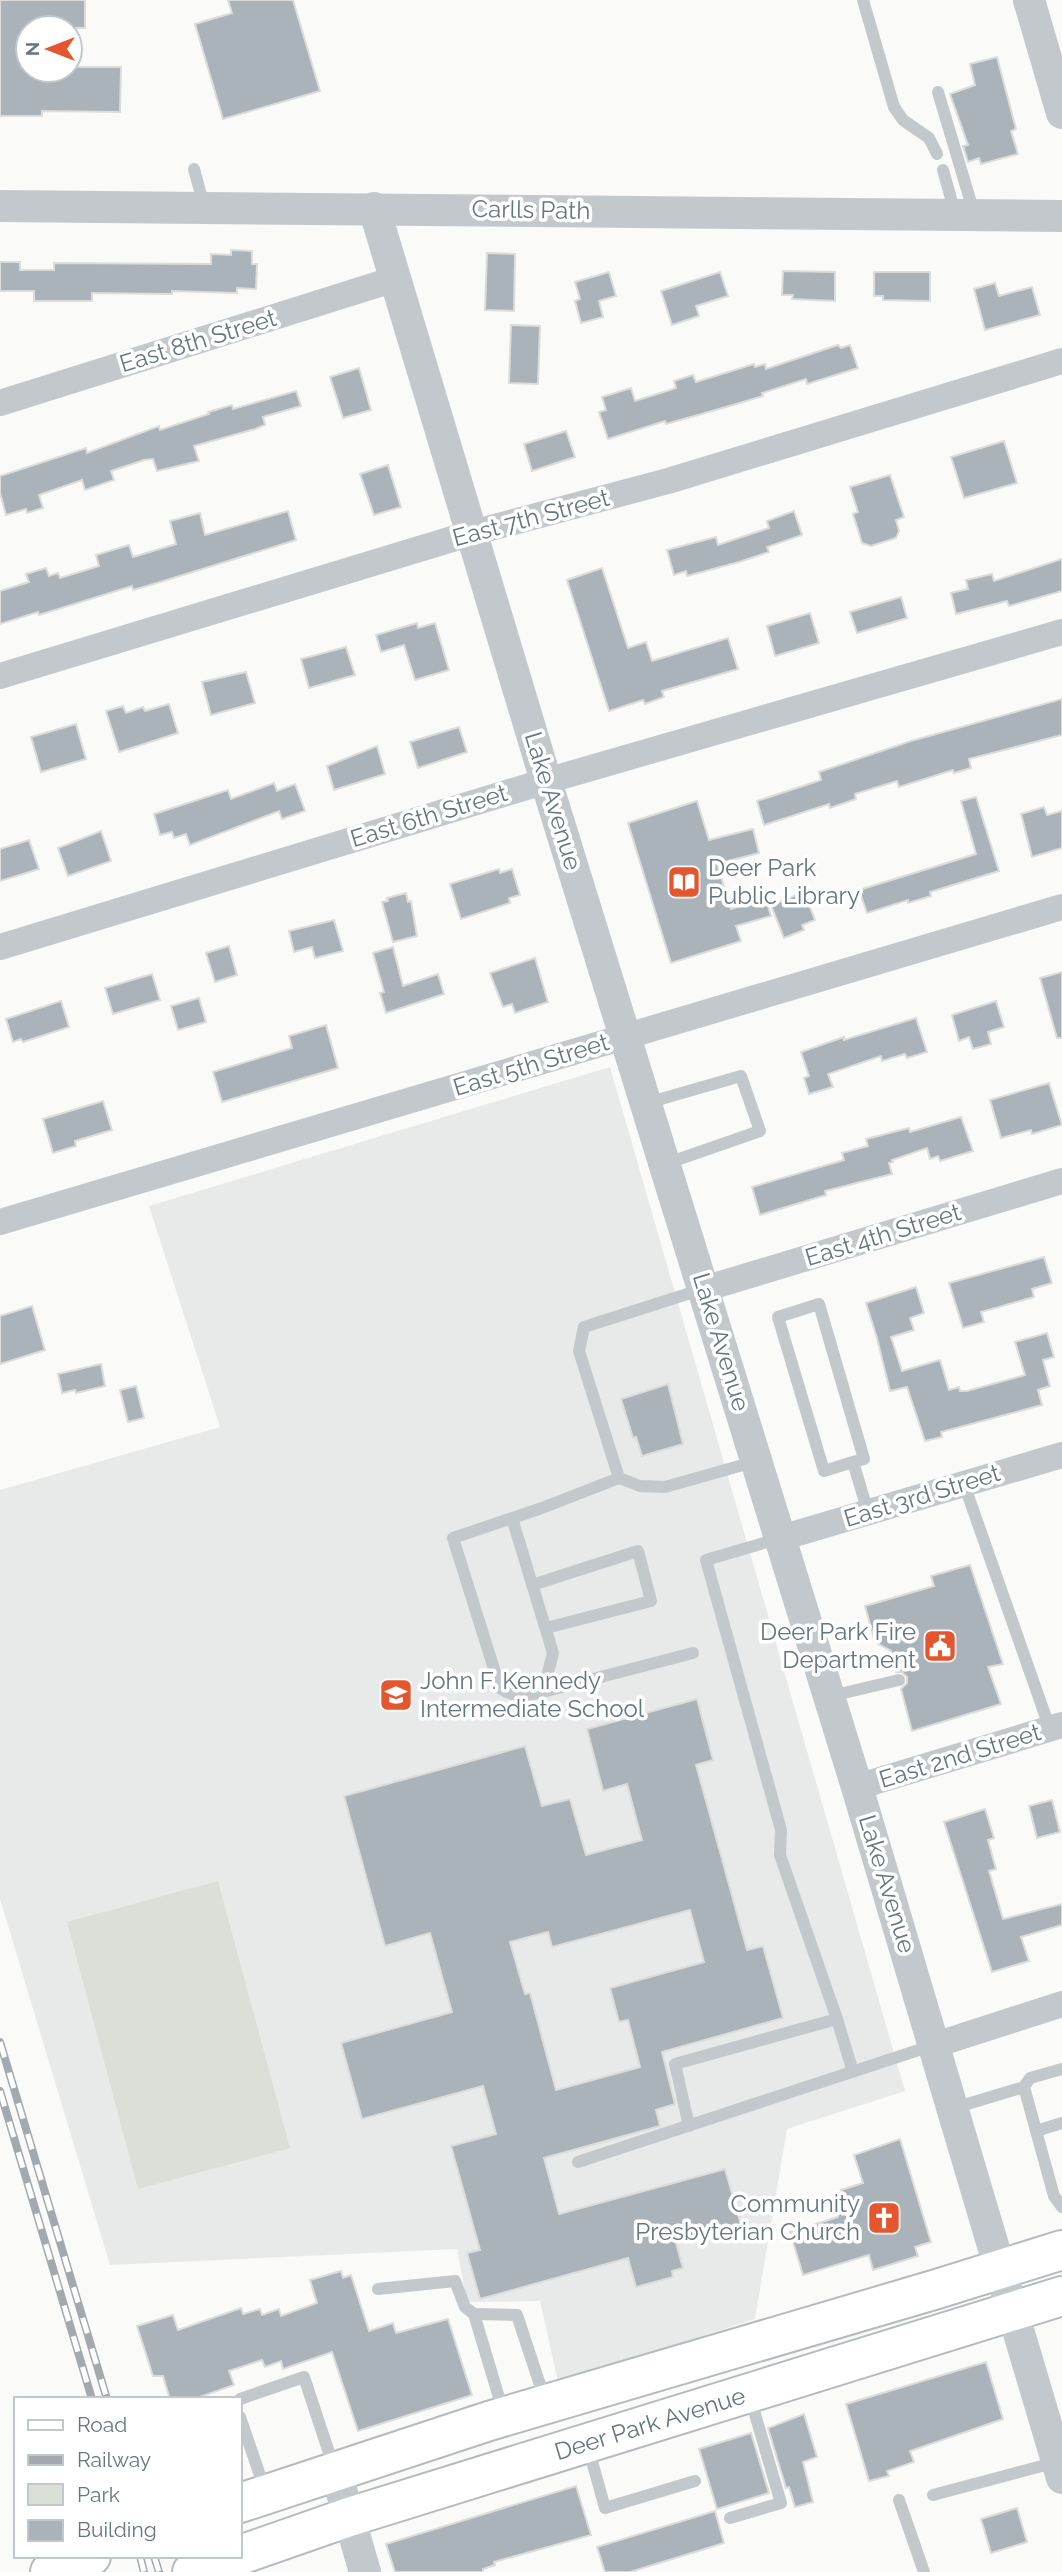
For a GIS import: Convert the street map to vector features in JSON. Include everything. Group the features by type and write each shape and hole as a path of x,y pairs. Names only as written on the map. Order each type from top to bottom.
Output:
{"main road":[{"name":"Deer Park Avenue","path":"253,2499 504,2416 1062,2250"},
{"name":"Deer Park Avenue","path":"242,2555 349,2517 1062,2296"},
{"path":"50,2572 86,2558"},
{"name":"Deer Park Avenue","path":"192,2572 233,2558"}],"street":[{"path":"1029,0 1062,113"},
{"name":"Carlls Path","path":"0,206 1062,216"},
{"name":"Lake Avenue","path":"374,208 546,780 858,1787 1060,2470"},
{"name":"East 8th Street","path":"0,403 395,279"},
{"name":"East 7th Street","path":"0,676 472,533 668,481 1062,361"},
{"name":"East 6th Street","path":"0,947 546,780 1062,632"},
{"name":"East 5th Street","path":"2,1215 1062,907"},
{"name":"East 4th Street","path":"704,1289 1062,1181"},
{"name":"East 3rd Street","path":"781,1538 1062,1455"},
{"name":"East 2nd Street","path":"858,1787 1056,1727"},
{"path":"935,2045 1062,2004"},
{"path":"335,2472 365,2572"}],"lane":[{"path":"863,0 894,107 902,120 929,138 937,154"},
{"path":"939,92 965,215"},
{"path":"194,169 204,208"},
{"path":"943,170 965,215"},
{"path":"646,1103 741,1076 760,1131 665,1164"},
{"path":"619,1478 579,1351 584,1327 704,1289"},
{"path":"819,1304 864,1459 853,1462 824,1471 778,1317 819,1304"},
{"path":"693,1653 543,1692 510,1695 500,1688 453,1538 619,1478 640,1486 665,1487 757,1461"},
{"path":"853,1462 869,1512"},
{"path":"964,1484 1056,1727"},
{"path":"512,1518 553,1653 543,1692"},
{"path":"781,1538 706,1560 780,1829 780,1856 853,2072"},
{"path":"532,1585 638,1551 651,1601 545,1628"},
{"path":"830,1696 898,1680"},
{"path":"688,2126 675,2064 837,2019"},
{"path":"578,2162 935,2045"},
{"path":"954,2108 1024,2087 1030,2078 1062,2069"},
{"path":"1024,2087 1054,2196 1062,2207"},
{"path":"1036,2131 1062,2123"},
{"path":"378,2289 455,2281 465,2308 474,2314 517,2315 546,2404"},
{"path":"474,2314 504,2416"},
{"path":"242,2398 304,2377 335,2472"},
{"path":"730,2518 781,2502 749,2393"},
{"path":"242,2430 253,2499"},
{"path":"587,2444 605,2508 695,2481"},
{"path":"933,2494 1060,2470"},
{"path":"899,2500 924,2572"}],"shaded area":[{"name":"John F. Kennedy Intermediate School","path":"610,1067 905,2091 787,2129 755,2319 558,2382 540,2301 467,2302 457,2249 110,2265 0,1899 0,1490 220,1427 149,1206"}],"green space":[{"path":"218,1881 290,2148 138,2189 67,1922"}],"building":[{"path":"0,0 85,0 85,28 84,14 14,14 14,84 84,84 84,67 121,67 120,112 42,111 42,116 0,116"},
{"path":"228,0 293,0 320,91 223,119 195,24 232,13"},
{"path":"997,57 1016,129 1011,131 1018,154 981,164 979,158 968,162 963,146 968,145 950,94 975,85 970,64"},
{"path":"231,250 252,251 252,264 257,264 256,289 237,288 237,293 92,293 92,301 34,301 34,291 0,291 0,262 20,262 20,270 54,270 54,263 211,264 211,254 231,255"},
{"path":"487,253 515,254 514,311 485,310"},
{"path":"783,271 835,272 835,301 792,299 793,295 782,295"},
{"path":"609,272 616,296 599,301 603,317 581,323 575,301 580,299 575,282"},
{"path":"720,272 728,296 696,306 699,316 672,325 661,291"},
{"path":"874,272 930,272 930,301 883,300 883,296 874,296"},
{"path":"995,283 999,296 1032,287 1040,315 985,330 974,289"},
{"path":"511,325 540,326 538,384 509,383"},
{"path":"838,345 841,348 850,345 858,368 807,384 806,379 762,393 763,396 666,424 665,421 608,439 599,412 606,410 602,397 631,388 635,401 676,388 674,381 693,375 696,382 754,364 755,367 765,364 766,369"},
{"path":"359,368 371,410 343,418 330,377"},
{"path":"296,391 301,406 263,417 265,425 255,429 194,446 199,461 157,471 153,459 144,460 111,471 114,480 85,490 82,480 39,495 43,508 27,513 26,509 6,515 0,493 0,476 86,448 87,453 159,426 160,430 232,405 233,409"},
{"path":"566,431 575,457 532,471 524,444"},
{"path":"1004,441 1017,483 964,498 951,457"},
{"path":"388,465 401,507 374,515 360,474"},
{"path":"890,475 904,517 896,520 899,531 896,538 871,546 862,543 853,514 858,512 850,487"},
{"path":"288,511 296,540 133,590 132,586 39,615 38,612 0,624 0,591 29,582 26,574 46,568 49,576 58,573 60,578 99,566 96,555 129,545 133,557 176,544 170,521 200,513 205,535"},
{"path":"794,511 802,535 767,547 769,552 739,562 687,576 686,571 674,575 667,550 716,537 718,545 769,528 767,521"},
{"path":"1062,559 1062,591 1009,606 1007,601 956,614 951,593 968,589 966,580 992,574 994,581"},
{"path":"602,568 628,648 646,642 652,661 728,638 738,669 662,691 664,697 645,704 643,700 609,711 567,580"},
{"path":"901,597 907,618 857,633 850,612"},
{"path":"810,613 819,643 775,656 767,626"},
{"path":"417,623 418,628 435,623 449,670 415,680 404,645 381,652 376,635"},
{"path":"346,647 355,675 309,688 301,659"},
{"path":"246,672 255,703 211,715 202,682"},
{"path":"1062,699 1062,735 969,759 971,768 954,773 953,770 899,787 897,781 855,794 856,799 830,808 829,804 764,825 757,801 821,780 819,772 911,741"},
{"path":"169,704 178,733 119,752 106,711 123,706 126,713 143,707 145,711"},
{"path":"76,724 86,759 41,772 31,737"},
{"path":"459,727 467,752 418,768 410,742"},
{"path":"377,746 385,774 334,790 327,766"},
{"path":"274,783 277,791 295,784 305,811 282,819 279,811 190,845 186,834 174,838 172,832 160,835 154,814 228,790 231,799"},
{"path":"976,797 999,871 930,892 931,896 867,913 859,890 976,854 961,801"},
{"name":"Deer Park Public Library","path":"697,801 709,840 753,829 759,853 717,864 731,909 766,899 771,916 736,926 741,941 671,963 628,823"},
{"path":"1044,807 1047,815 1062,811 1062,848 1032,857 1021,814"},
{"path":"101,831 111,861 68,876 58,848"},
{"path":"29,840 39,869 0,881 0,849"},
{"path":"499,869 500,873 512,869 520,895 509,898 510,903 461,919 450,884"},
{"path":"804,892 815,920 802,925 804,930 784,938 771,905"},
{"path":"406,893 408,902 411,901 417,936 393,942 382,902"},
{"path":"334,920 343,951 315,958 312,947 294,952 289,931"},
{"path":"229,946 237,975 215,982 206,953"},
{"path":"393,947 403,986 438,974 444,994 386,1013 380,993 384,992 373,953"},
{"path":"535,958 548,1002 515,1013 512,1004 503,1007 490,973"},
{"path":"1062,972 1062,1038 1057,1038 1040,978"},
{"path":"152,974 160,1000 113,1014 105,988"},
{"path":"199,998 206,1022 178,1030 171,1006"},
{"path":"61,1001 69,1027 23,1042 21,1039 13,1042 6,1019"},
{"path":"996,1001 1004,1027 988,1032 991,1044 973,1049 969,1037 959,1041 952,1015"},
{"path":"916,1018 927,1052 907,1058 905,1054 882,1061 881,1056 828,1074 833,1087 809,1094 804,1078 809,1076 801,1052 844,1037 844,1040"},
{"path":"326,1025 338,1068 222,1102 213,1072 292,1048 289,1036"},
{"path":"1049,1083 1062,1125 1032,1134 1031,1130 1001,1138 990,1100"},
{"path":"103,1101 112,1130 75,1141 76,1146 53,1153 43,1119"},
{"path":"961,1117 973,1151 940,1161 938,1156 930,1159 927,1148 892,1160 893,1162 889,1163 892,1174 825,1191 826,1195 760,1215 752,1187 844,1160 842,1153 868,1146 866,1139 909,1128 910,1132"},
{"path":"1044,1257 1052,1283 1032,1289 1034,1297 981,1312 984,1322 963,1328 949,1283"},
{"path":"916,1287 924,1313 910,1318 914,1330 891,1337 902,1371 940,1360 949,1390 959,1387 960,1391 967,1391 1025,1375 1015,1342 1047,1333 1054,1357 1043,1360 1050,1386 1038,1390 1042,1405 941,1432 942,1437 925,1441 907,1387 890,1391 866,1303"},
{"path":"32,1306 45,1350 0,1364 0,1316"},
{"path":"101,1364 105,1386 76,1393 75,1390 62,1393 58,1374"},
{"path":"668,1384 683,1444 642,1456 636,1437 633,1438 621,1399"},
{"path":"136,1386 144,1418 128,1422 120,1390"},
{"name":"Deer Park Fire Department","path":"970,1565 1003,1664 988,1667 1001,1704 912,1731 901,1689 907,1683 907,1677 902,1672 896,1672 891,1651 875,1642 865,1606 934,1586 931,1576"},
{"path":"697,1699 713,1760 696,1765 747,1950 763,1946 783,2018 662,2052 675,2104 656,2110 660,2126 544,2158 559,2214 725,2169 741,2225 676,2243 683,2268 672,2271 673,2277 636,2287 628,2258 480,2299 467,2253 480,2250 451,2146 496,2134 483,2086 362,2119 341,2043 452,2012 430,1933 385,1946 344,1796 525,1746 542,1806 570,1799 586,1855 642,1840 627,1784 603,1791 587,1729","holes":["690,1910 704,1962 610,1988 619,2022 628,2020 640,2067 556,2090 530,1993 525,1994 510,1942 548,1932 552,1947"]},
{"path":"1052,1800 1060,1832 1037,1838 1029,1806"},
{"path":"985,1809 994,1838 988,1840 996,1869 989,1871 1003,1919 1062,1904 1062,1925 1021,1937 1029,1961 992,1972 944,1822"},
{"path":"900,2139 931,2242 915,2247 918,2256 873,2270 869,2255 803,2275 790,2232 838,2217 833,2200 843,2197 841,2190 863,2183 854,2155"},
{"path":"341,2271 343,2278 351,2275 369,2331 393,2323 396,2333 448,2319 472,2395 358,2431 332,2352 283,2369 281,2361 265,2367 262,2360 229,2371 234,2385 200,2397 169,2397 163,2376 153,2376 137,2326 173,2315 178,2330 241,2308 243,2314 260,2309 262,2315 279,2309 281,2316 317,2303 310,2280"},
{"path":"986,2362 1003,2419 910,2451 914,2462 887,2471 889,2476 869,2481 846,2404"},
{"path":"804,2414 817,2457 803,2462 813,2502 795,2507 789,2487 786,2488 768,2428"},
{"path":"751,2433 769,2493 717,2509 699,2449"},
{"path":"576,2486 591,2535 494,2562 495,2565 483,2569 483,2572 395,2572 386,2544"},
{"path":"1017,2508 1027,2542 991,2553 981,2519"},
{"path":"715,2511 724,2543 630,2572 605,2572 597,2547"}],"railway":[{"path":"0,2042 106,2397"},
{"path":"0,2091 91,2397"},
{"path":"140,2558 144,2572"},
{"path":"155,2558 159,2572"}],"place":[{"name":"Deer Park Public Library","path":"684,882"},
{"name":"Deer Park Fire Department","path":"940,1646"},
{"name":"John F. Kennedy Intermediate School","path":"396,1695"},
{"name":"Community Presbyterian Church","path":"884,2218"}]}
